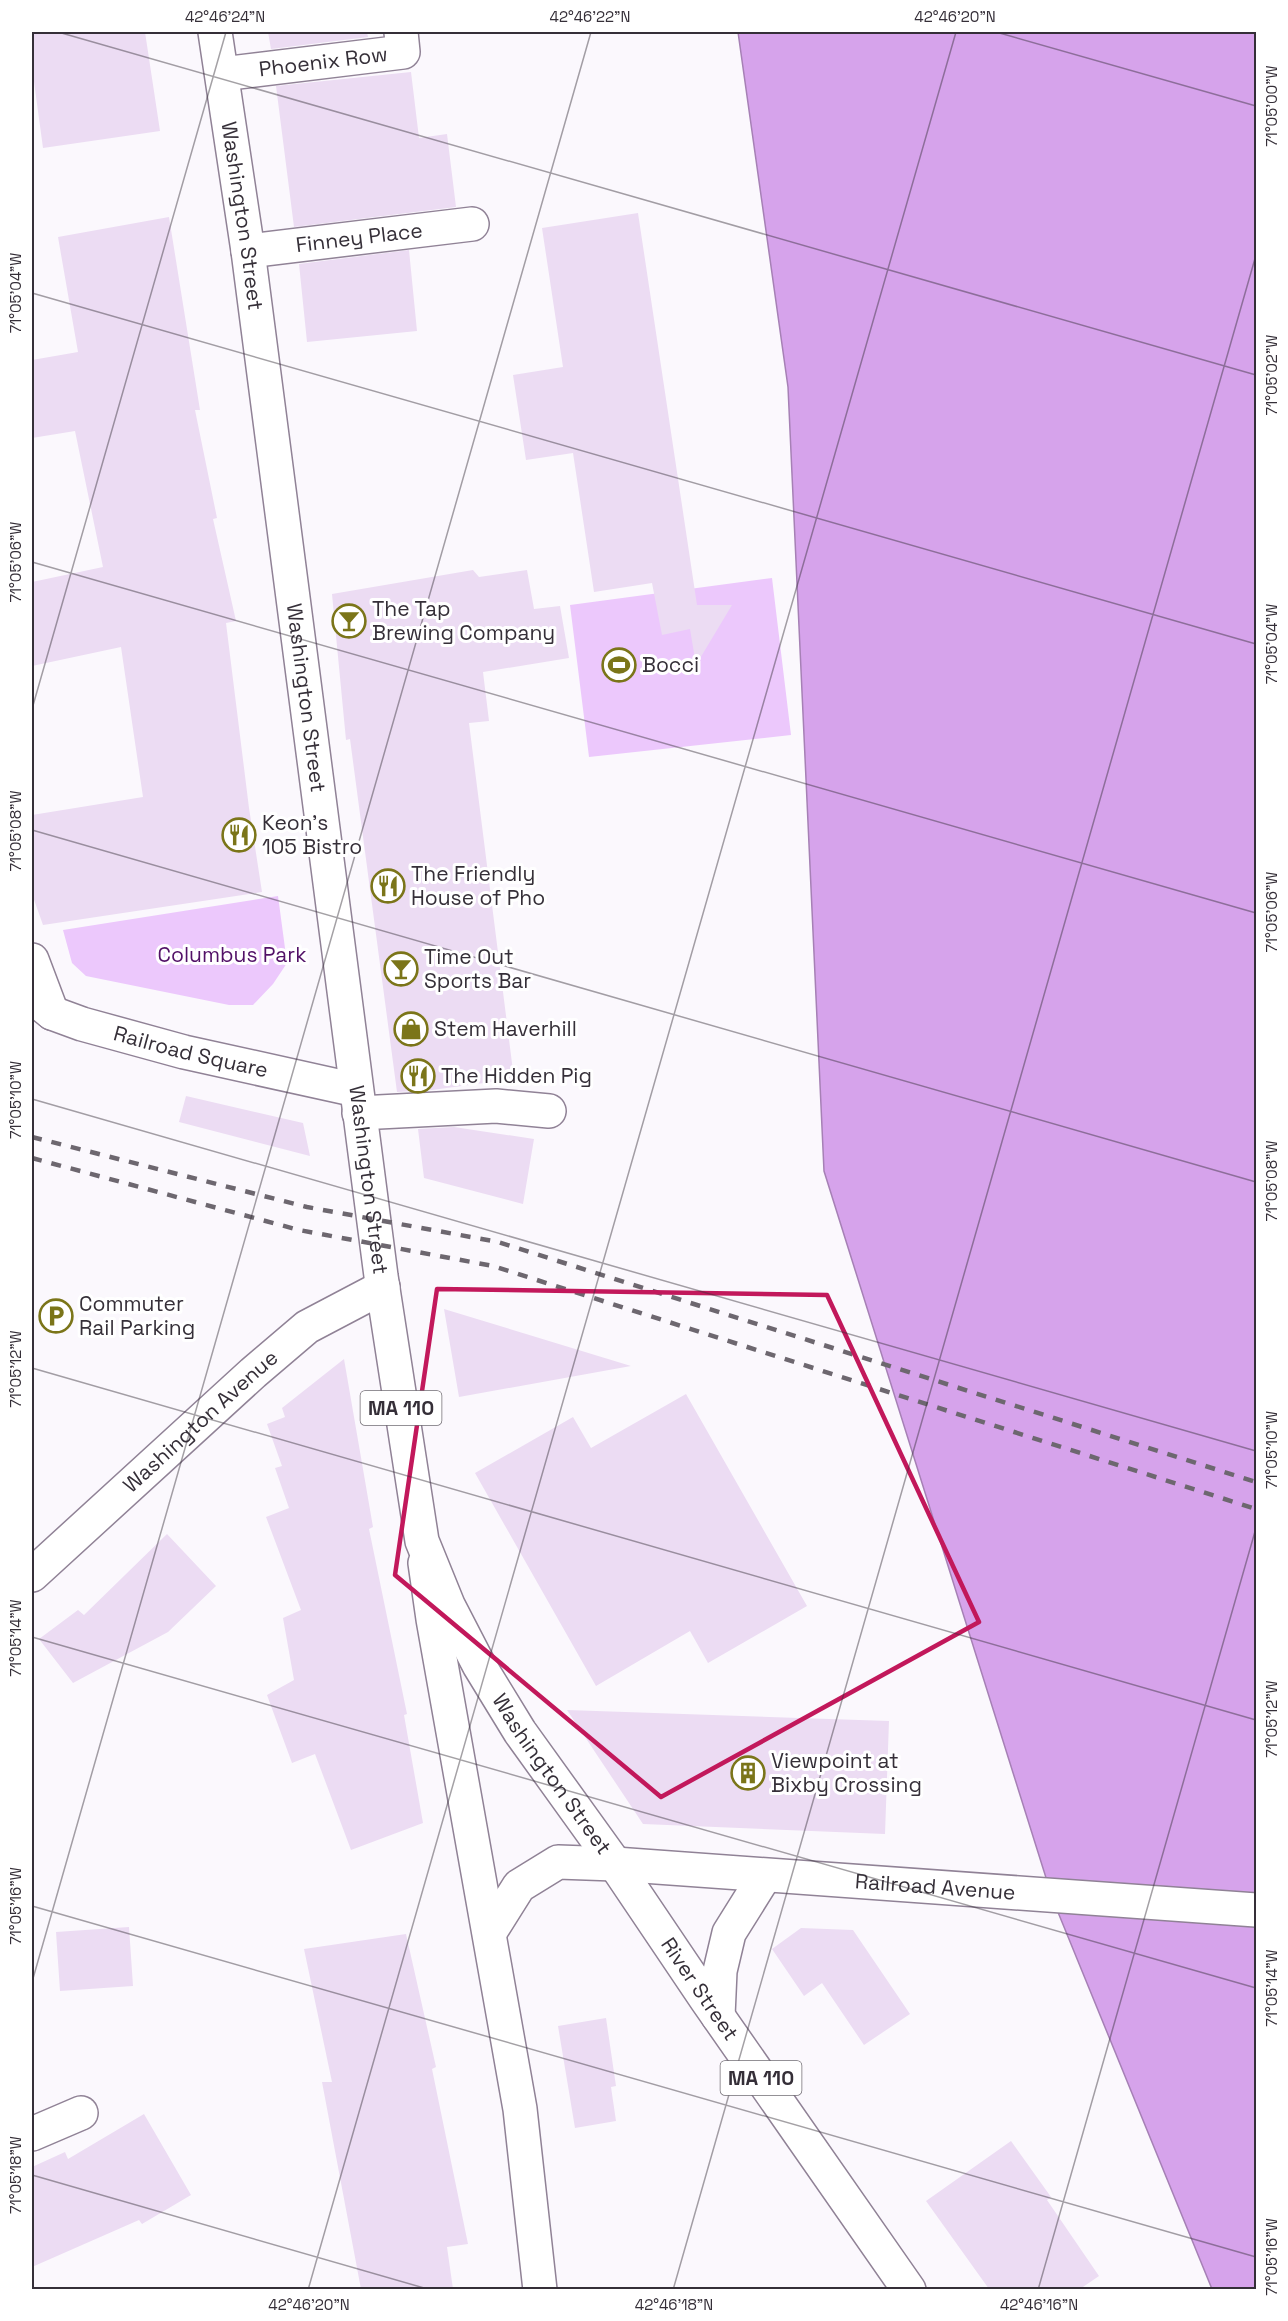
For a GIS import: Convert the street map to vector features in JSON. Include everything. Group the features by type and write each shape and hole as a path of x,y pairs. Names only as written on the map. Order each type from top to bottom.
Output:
{"main road":[{"name":"Washington Street","path":"215,32 248,251 383,1287 433,1619 520,2109 540,2289"},
{"name":"Phoenix Row","path":"222,74 404,52 401,32"},
{"name":"Finney Place","path":"248,251 472,224"},
{"path":"32,960 42,1005"},
{"name":"Railroad Square","path":"42,1005 82,1024 358,1102 496,1106 549,1111"},
{"name":"Washington Avenue","path":"32,1575 253,1373 307,1327 383,1287"},
{"name":"Washington Street","path":"422,1541 448,1605 479,1665 520,1732 615,1864"},
{"name":"Washington Street","path":"490,1932 519,1886 558,1862 615,1864"},
{"name":"Railroad Avenue","path":"615,1864 767,1877 1257,1910"},
{"name":"River Street","path":"615,1864 909,2289"},
{"path":"718,2016 720,1971 729,1933 767,1877"},
{"path":"32,2134 81,2113"}],"highlighted area":[{"path":"437,1289 827,1295 979,1622 661,1797 395,1575"}],"green space":[{"path":"772,578 791,735 589,757 570,605"},
{"name":"Columbus Park","path":"278,896 287,963 273,984 253,1005 229,1005 86,976 72,963 63,930"}],"shaded area":[{"path":"738,32 1256,32 1256,2289 1212,2289 1053,1900 824,1171 788,387"}],"building":[{"path":"32,32 145,32 160,131 43,148 32,67"},
{"path":"268,32 367,32 368,37 271,49"},
{"path":"411,72 419,138 447,134 456,207 294,227 276,86"},
{"path":"638,213 697,605 732,605 696,665 690,629 662,635 652,583 594,592 573,453 526,460 513,375 563,367 542,228"},
{"path":"169,217 200,410 195,410 217,518 213,519 236,621 226,623 262,892 43,925 32,894 32,815 143,797 121,647 32,666 32,582 103,567 75,431 32,438 32,360 78,352 58,237"},
{"path":"409,250 417,331 307,342 299,264"},
{"path":"473,570 479,577 527,570 534,609 560,606 569,658 483,672 489,721 469,723 514,1079 432,1090 397,1092 350,739 346,740 332,594"},
{"path":"186,1096 303,1123 310,1156 179,1122"},
{"path":"454,1127 534,1139 523,1204 424,1178 418,1129"},
{"path":"444,1309 631,1366 459,1397"},
{"path":"344,1359 373,1527 369,1529 407,1714 404,1715 423,1823 351,1850 315,1754 292,1763 267,1695 294,1680 283,1618 301,1610 266,1517 289,1508 275,1468 282,1466 267,1424 285,1417 282,1408"},
{"path":"686,1394 807,1606 708,1663 690,1631 596,1686 475,1473 573,1417 591,1448"},
{"path":"167,1534 216,1586 168,1632 73,1683 39,1639 78,1610 84,1615"},
{"name":"Viewpoint at Bixby Crossing","path":"567,1710 889,1721 885,1834 643,1824"},
{"path":"129,1927 133,1986 60,1991 56,1932"},
{"path":"801,1928 853,1930 910,2014 864,2045 822,1983 804,1996 772,1949"},
{"path":"406,1934 436,2067 432,2069 468,2244 447,2247 453,2289 361,2289 322,2082 332,2082 304,1949"},
{"path":"606,2018 616,2086 611,2087 616,2121 575,2128 558,2026"},
{"path":"144,2114 191,2195 142,2224 139,2220 32,2267 32,2167 65,2152 68,2159"},
{"path":"1011,2141 1051,2197 1047,2200 1099,2276 1080,2289 989,2289 926,2201"}],"railway":[{"path":"32,1137 307,1207 498,1242 1256,1482"},
{"path":"32,1158 299,1230 493,1266 1256,1509"}],"place":[{"name":"The Tap Brewing Company","path":"349,621"},
{"name":"Bocci","path":"619,665"},
{"name":"Keon's 105 Bistro","path":"239,835"},
{"name":"The Friendly House of Pho","path":"388,886"},
{"name":"Time Out Sports Bar","path":"401,969"},
{"name":"Stem Haverhill","path":"411,1029"},
{"name":"The Hidden Pig","path":"418,1076"},
{"name":"Commuter Rail Parking","path":"56,1316"},
{"name":"Viewpoint at Bixby Crossing","path":"748,1773"}]}
